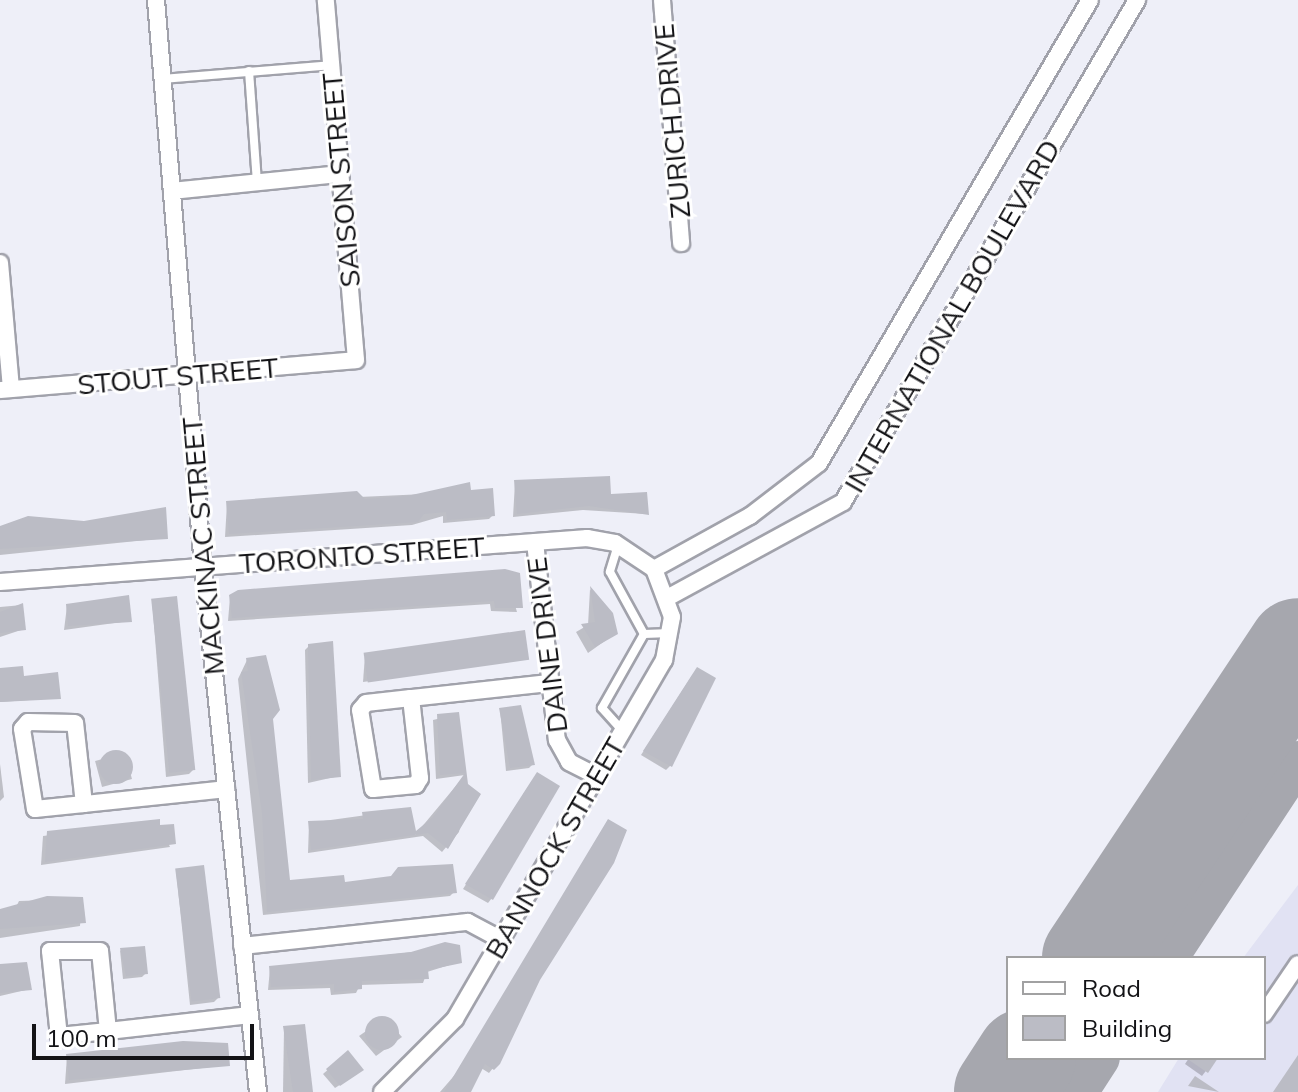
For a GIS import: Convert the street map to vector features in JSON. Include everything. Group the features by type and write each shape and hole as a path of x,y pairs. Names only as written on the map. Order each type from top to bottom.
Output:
{"street":[{"name":"MACKINAC STREET","path":"156,0 203,567 258,1092"},
{"name":"SAISON STREET","path":"326,0 356,360"},
{"name":"ZURICH DRIVE","path":"662,0 681,243"},
{"name":"INTERNATIONAL BOULEVARD","path":"658,574 750,516 819,463 1090,0"},
{"name":"INTERNATIONAL BOULEVARD","path":"669,597 843,502 1137,0"},
{"path":"172,191 340,174"},
{"path":"0,263 5,390"},
{"name":"STOUT STREET","path":"5,390 356,360"},
{"name":"TORONTO STREET","path":"0,582 535,542 618,544"},
{"name":"DAINE DRIVE","path":"535,542 550,683 561,751 596,776"},
{"path":"618,544 658,574 669,597 672,633"},
{"name":"BANNOCK STREET","path":"382,1092 455,1019 623,731 672,633"},
{"path":"411,698 420,778 416,785 373,789 360,710 411,698 550,683"},
{"path":"84,804 75,723 28,722 22,729 30,804 84,804 226,789"},
{"path":"242,946 468,922 502,940"},
{"path":"108,1031 100,951 50,951 54,1031 108,1031 250,1015"},
{"path":"1266,1011 1298,964"}],"lane":[{"path":"162,79 332,65"},
{"path":"249,71 257,183"},
{"path":"618,544 610,572 644,634"},
{"path":"644,634 672,633"},
{"path":"623,731 602,708 644,634"}],"shaded area":[{"path":"1298,885 1298,1092 1158,1092 1178,1060 1266,1060 1266,956 1245,956"}],"building":[{"path":"610,476 611,494 647,492 649,515 589,506 517,514 514,480"},
{"path":"470,482 471,490 493,488 495,516 447,520 446,512 424,514 418,522 229,534 226,501 357,491 365,499 407,496"},
{"path":"166,507 168,539 0,549 0,526 28,516 84,521"},
{"path":"505,569 520,573 523,608 495,608 494,601 232,618 229,595 238,590"},
{"path":"590,586 613,613 618,634 595,647 581,624 595,622"},
{"path":"129,595 132,622 68,626 66,604"},
{"path":"177,596 195,770 169,773 151,599"},
{"path":"23,603 26,630 0,633 0,612"},
{"path":"525,630 529,660 368,682 364,653"},
{"path":"333,641 341,777 311,780 308,644"},
{"path":"266,655 280,710 273,719 290,880 344,875 345,882 391,876 398,867 453,864 457,893 267,912 262,813 241,672 248,671 246,658"},
{"path":"23,666 24,676 58,672 61,699 0,702 0,668"},
{"path":"697,667 716,678 672,767 643,751"},
{"path":"521,705 535,765 510,768 499,708"},
{"path":"459,712 468,784 481,794 448,849 428,833 311,850 308,821 363,819 362,812 411,807 416,831 433,817 465,773 440,775 437,714"},
{"path":"116,750 128,755 133,767 128,779 116,784 104,779 99,767 104,755"},
{"path":"537,772 560,786 493,900 465,884"},
{"path":"160,819 160,825 174,824 176,844 45,862 47,831"},
{"path":"608,819 627,830 614,863 540,980 500,1064 494,1070 485,1064 471,1092 444,1092"},
{"path":"204,865 220,998 192,1002 175,869"},
{"path":"47,896 83,897 86,923 0,929 0,909"},
{"path":"445,942 460,945 462,963 428,970 429,979 362,981 362,989 334,992 334,984 271,987 269,966 411,952"},
{"path":"145,946 148,974 126,976 120,948"},
{"path":"27,962 32,990 0,993 0,964"},
{"path":"382,1016 394,1021 399,1033 394,1045 382,1050 370,1045 365,1033 370,1021"},
{"path":"305,1024 313,1092 293,1092 283,1026"},
{"path":"183,1041 228,1043 230,1066 69,1080 66,1054"},
{"path":"348,1050 364,1070 340,1086 326,1069"},
{"path":"1298,1055 1298,1092 1273,1092"},
{"path":"1189,1060 1217,1060 1208,1073"},
{"path":"1195,1076 1219,1092 1188,1086"}],"taxiway":[{"path":"1169,956 1298,761"},
{"path":"1078,1092 1099,1060"}],"runway":[{"path":"1093,956 1298,648"},
{"path":"1004,1092 1025,1060"}]}
